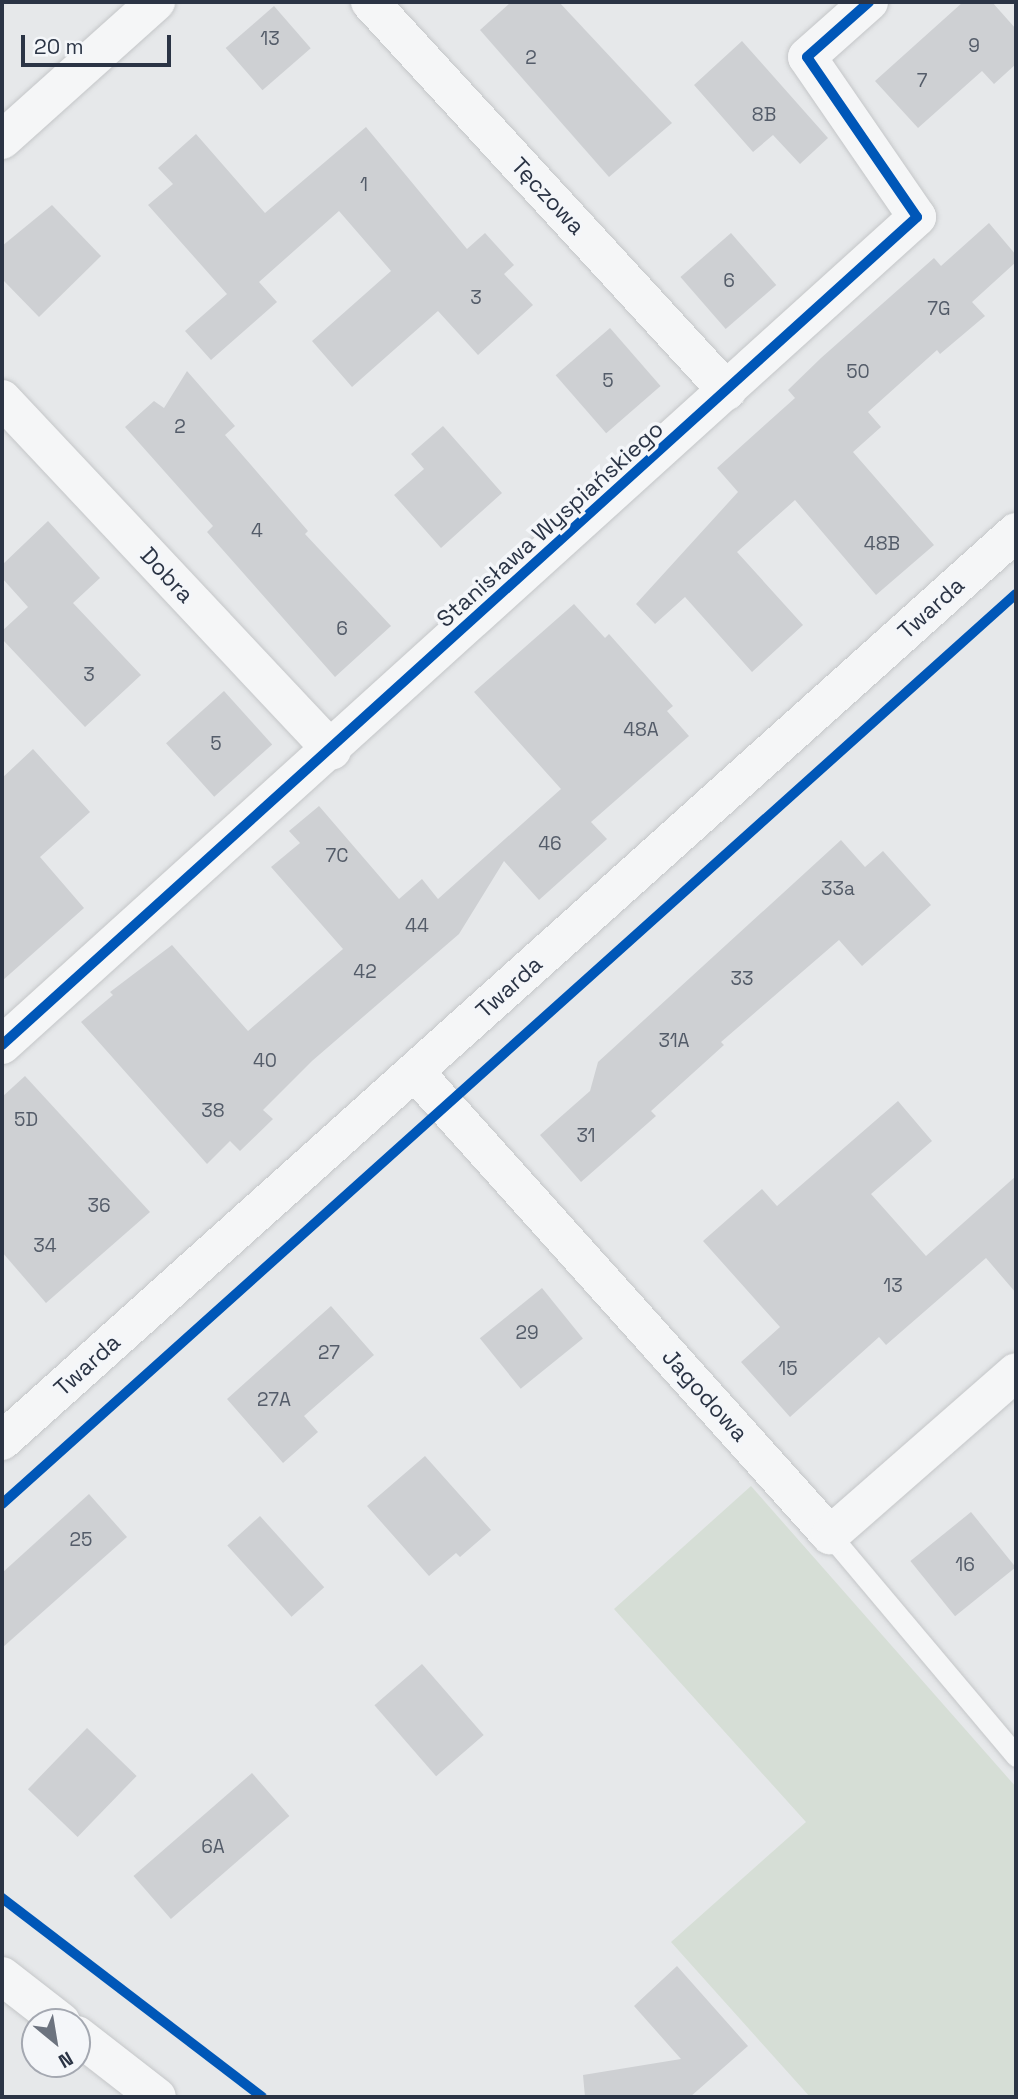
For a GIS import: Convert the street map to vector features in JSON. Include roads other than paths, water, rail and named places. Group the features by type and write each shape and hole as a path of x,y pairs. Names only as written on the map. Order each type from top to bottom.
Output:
{"street":[{"path":"2,140 156,2"},
{"name":"Tęczowa","path":"370,2 727,391"},
{"name":"Stanisława Wyspiańskiego","path":"2,1045 332,751 917,217 807,57 869,2"},
{"name":"Dobra","path":"2,399 332,751"},
{"name":"Twarda","path":"2,1441 1016,532"},
{"name":"Jagodowa","path":"415,1072 831,1535"},
{"path":"831,1535 1016,1372"},
{"path":"2,1976 43,2008"},
{"path":"91,2046 158,2097"}],"lane":[{"path":"831,1535 1016,1756"}]}
